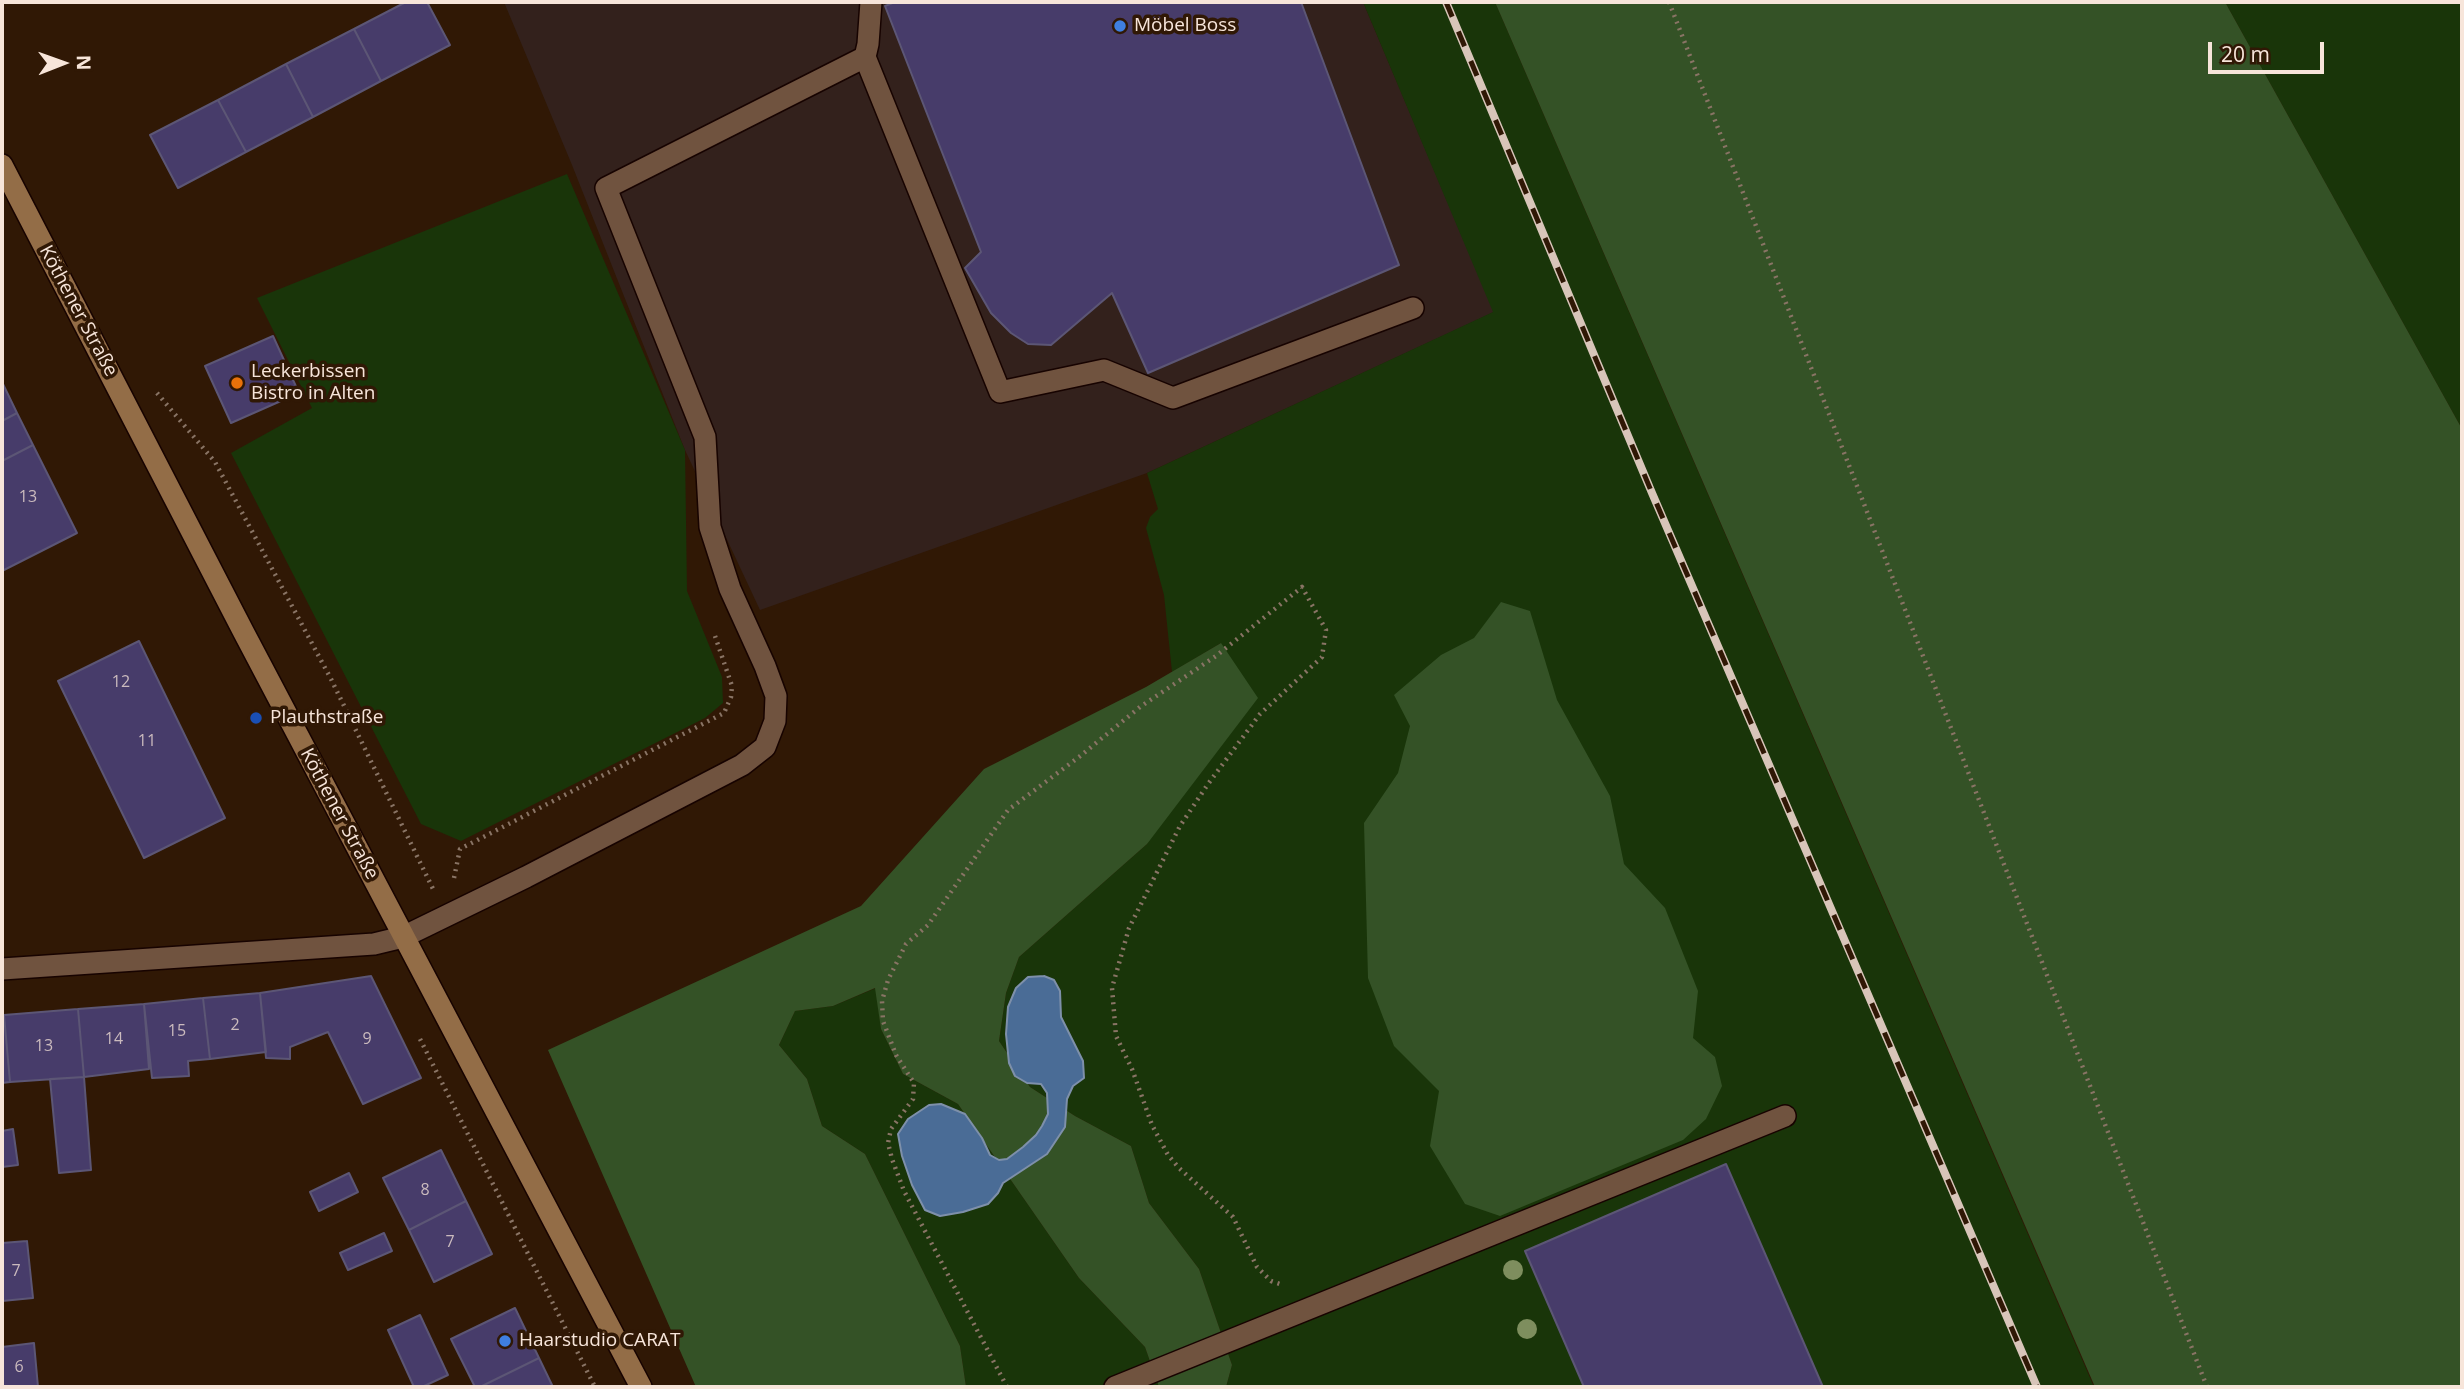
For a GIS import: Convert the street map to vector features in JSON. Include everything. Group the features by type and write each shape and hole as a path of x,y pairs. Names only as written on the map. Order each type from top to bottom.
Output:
{"main road":[{"name":"Köthener Straße","path":"2,165 403,937 641,1387"}],"street":[{"path":"871,2 865,57 1000,392 1104,370 1173,398 1413,308"},
{"path":"2,968 374,944 403,937 447,917 741,765 765,747 775,721 776,696 730,590 710,527 705,437 606,188 865,57"},
{"path":"1115,1387 1785,1116"}],"path":[{"path":"1668,2 2207,1387"},
{"path":"149,383 215,462 331,679 447,917"},
{"path":"1007,1387 904,1191 892,1159 888,1143 891,1129 913,1099 914,1083 896,1055 883,1021 882,1001 888,980 906,944 928,925 1008,810 1140,707 1216,656 1302,587 1326,630 1322,657 1260,714 1180,826 1129,928 1112,988 1112,1008 1116,1036 1168,1155 1233,1217 1257,1266 1272,1281 1331,1299"},
{"path":"447,917 460,849 724,713 732,686 728,667 713,633"},
{"path":"414,1027 595,1387"}],"shaded area":[{"path":"504,2 1363,2 1494,312 1147,473 760,610 685,450"}],"green space":[{"path":"1363,2 1495,2 2094,1387 1226,1387 1232,1365 1199,1269 1149,1203 1131,1146 1075,1116 1030,1087 999,1041 1006,993 1019,957 1147,844 1221,643 1172,672 1164,595 1146,528 1150,517 1158,509 1147,473 1493,312"},
{"path":"1495,2 2225,2 2462,429 2462,1387 2095,1387"},
{"path":"2225,2 2462,2 2462,429"},
{"path":"567,174 685,450 687,591 722,677 723,703 705,718 461,841 421,824 231,453 312,408 257,298"},
{"path":"1501,602 1530,611 1557,700 1610,796 1624,864 1665,908 1698,991 1693,1038 1715,1057 1722,1086 1706,1119 1683,1140 1500,1216 1465,1204 1430,1146 1439,1091 1394,1046 1368,978 1364,823 1398,773 1410,726 1394,695 1441,655 1474,638"},
{"path":"1221,643 1258,698 1147,844 1019,957 1006,993 999,1041 1030,1087 1075,1116 1131,1146 1149,1203 1199,1269 1232,1365 1226,1387 1159,1387 1145,1347 1079,1278 958,1104 903,1074 881,1029 875,988 833,1006 795,1011 779,1045 807,1079 822,1126 865,1154 960,1346 966,1387 696,1387 548,1050 861,906 984,769 1146,687"},
{"path":"876,988 881,1029 903,1074 958,1104 1079,1278 1145,1347 1159,1387 966,1387 960,1346 865,1154 822,1126 807,1079 779,1045 795,1011 833,1006"}],"water":[{"path":"1044,976 1054,980 1060,991 1061,1017 1083,1061 1084,1078 1073,1086 1067,1099 1065,1127 1047,1154 1003,1183 988,1204 940,1216 925,1210 912,1185 902,1156 898,1134 908,1119 929,1105 941,1104 965,1114 990,1155 999,1160 1007,1159 1023,1147 1042,1126 1048,1114 1047,1093 1041,1084 1027,1083 1015,1076 1009,1063 1006,1034 1008,1007 1016,988 1028,977"}],"building":[{"path":"406,2 427,2 450,45 381,81 354,29"},
{"path":"895,2 1301,2 1399,265 1148,373 1112,293 1051,345 1028,344 1011,333 991,313 965,268 981,252 885,6"},
{"path":"354,29 381,81 313,117 286,64"},
{"path":"286,64 313,117 246,152 218,100"},
{"path":"218,100 246,152 178,188 150,135"},
{"path":"273,336 299,393 231,423 205,366"},
{"path":"2,382 17,413 2,421"},
{"path":"17,413 33,445 2,461 2,421"},
{"path":"33,445 77,533 2,571 2,461"},
{"path":"139,641 225,818 144,858 58,681"},
{"path":"371,976 421,1078 363,1104 328,1032 290,1047 290,1059 266,1058 260,993"},
{"path":"260,993 266,1052 210,1059 203,998"},
{"path":"203,998 210,1059 188,1061 189,1076 152,1078 144,1004"},
{"path":"144,1004 149,1069 84,1077 78,1009"},
{"path":"78,1009 84,1077 10,1082 4,1015"},
{"path":"4,1015 10,1082 2,1083 2,1016"},
{"path":"84,1077 91,1170 59,1173 50,1079"},
{"path":"13,1129 18,1165 2,1167 2,1131"},
{"path":"441,1150 466,1201 409,1230 383,1178"},
{"path":"1726,1164 1823,1387 1584,1387 1525,1251"},
{"path":"349,1173 358,1192 319,1211 310,1192"},
{"path":"466,1201 492,1254 434,1282 409,1230"},
{"path":"384,1233 392,1251 348,1270 340,1253"},
{"path":"27,1241 33,1298 2,1301 2,1243"},
{"path":"515,1308 539,1358 475,1387 451,1339"},
{"path":"420,1315 448,1375 422,1387 414,1387 388,1330"},
{"path":"34,1343 38,1387 2,1387 2,1347"},
{"path":"539,1358 553,1387 480,1387"}],"railway":[{"path":"1446,2 1652,493 2037,1387"}],"place":[{"name":"Möbel Boss","path":"1120,26"},
{"name":"Leckerbissen Bistro in Alten","path":"237,383"},
{"name":"Plauthstraße","path":"256,718"},
{"name":"Haarstudio CARAT","path":"505,1341"}]}
